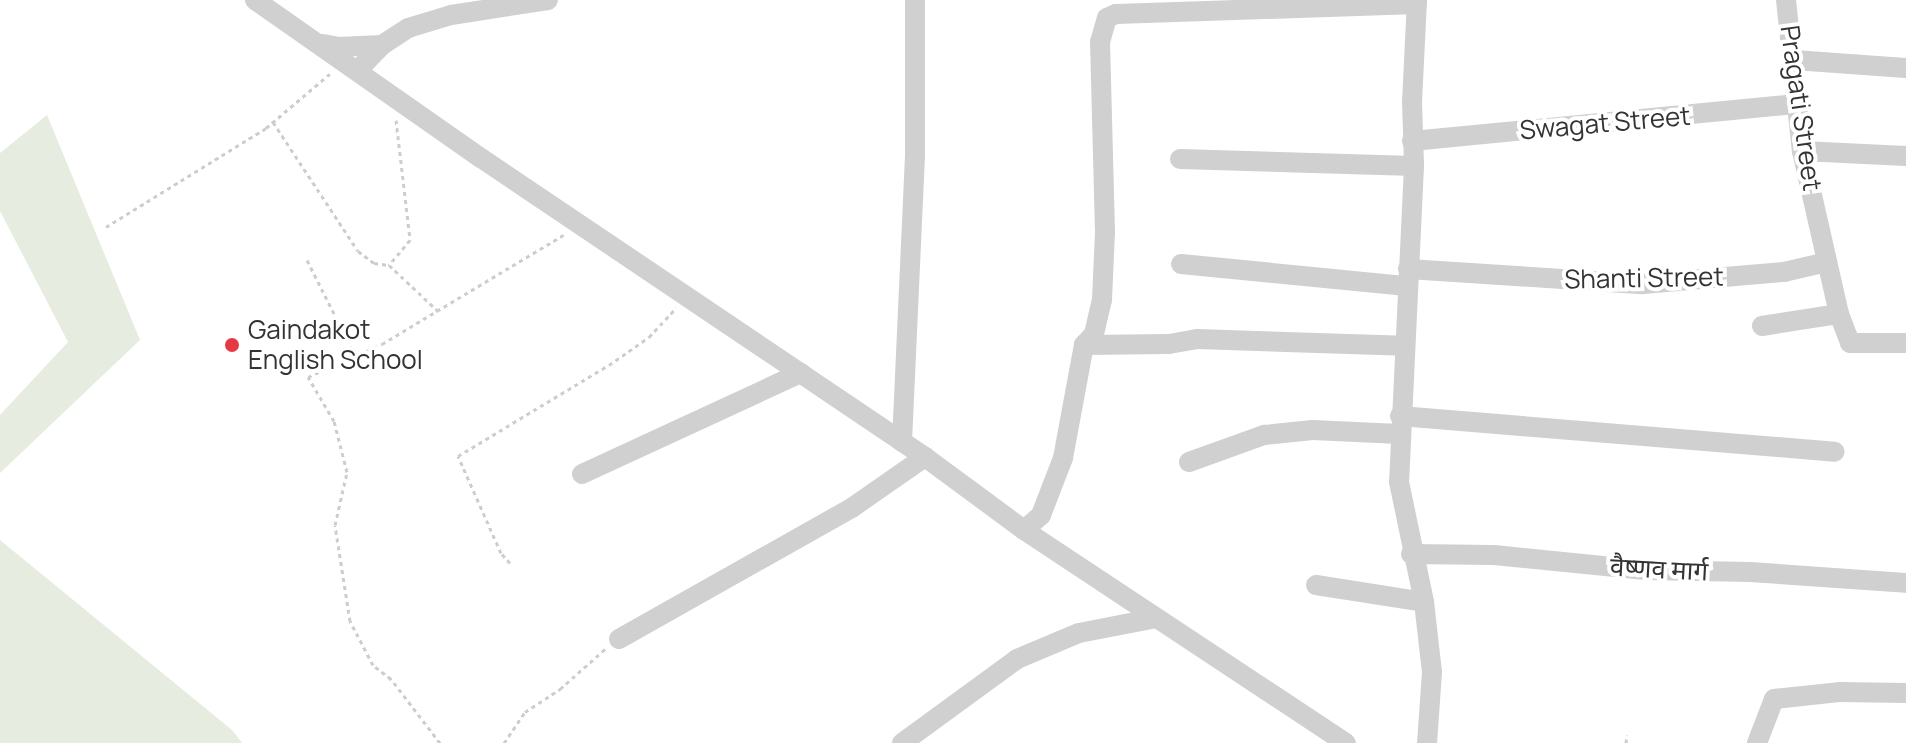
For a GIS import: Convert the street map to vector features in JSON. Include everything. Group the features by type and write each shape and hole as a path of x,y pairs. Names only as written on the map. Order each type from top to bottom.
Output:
{"street":[{"path":"255,0 576,223 925,457 1024,530 1346,743"},
{"path":"358,70 382,45 408,28 435,19 548,0"},
{"path":"902,442 915,154 915,0"},
{"name":"Pragati Street","path":"1786,0 1802,151 1827,262"},
{"path":"1024,530 1041,515 1063,458 1084,345 1094,334 1104,272 1100,42 1107,18 1116,14 1417,2 1412,141 1414,166 1399,482 1411,554 1424,602 1432,672 1427,743"},
{"path":"320,44 338,47 382,45"},
{"path":"1794,60 1906,68"},
{"name":"Swagat Street","path":"1412,141 1797,104"},
{"path":"1802,151 1906,156"},
{"path":"1180,159 1414,166"},
{"path":"1827,262 1839,314 1850,343 1906,343"},
{"name":"Shanti Street","path":"1181,264 1407,277 1643,284 1784,272 1827,262"},
{"path":"1762,326 1839,314"},
{"path":"1084,345 1169,344 1197,339 1404,346"},
{"path":"582,474 801,373"},
{"path":"1189,462 1264,435 1400,425 1835,452"},
{"path":"619,639 853,507 925,457"},
{"name":"वैष्णव मार्ग","path":"1411,554 1494,555 1645,570 1750,572 1906,583"},
{"path":"1316,585 1424,602"},
{"path":"902,743 1017,659 1079,633 1156,618"},
{"path":"1757,743 1774,699 1839,692 1906,693"}],"path":[{"path":"106,227 273,122 332,71 339,58"},
{"path":"389,265 410,240 396,119 405,102"},
{"path":"273,122 358,251 374,263 389,265 438,311"},
{"path":"440,743 391,679 373,665 350,621 335,525 347,472 334,421 308,377 438,311 576,223"},
{"path":"307,260 355,355"},
{"path":"510,563 501,553 458,456 491,433 581,383 649,337 685,295"},
{"path":"504,743 525,712 560,689 591,658 619,639"},
{"path":"1626,743 1627,735"}],"shaded area":[{"path":"47,115 140,340 0,473 0,415 68,342 0,211 0,153"},
{"path":"0,540 232,730 242,743 0,743"}],"place":[{"name":"Gaindakot English School","path":"232,345"}]}
